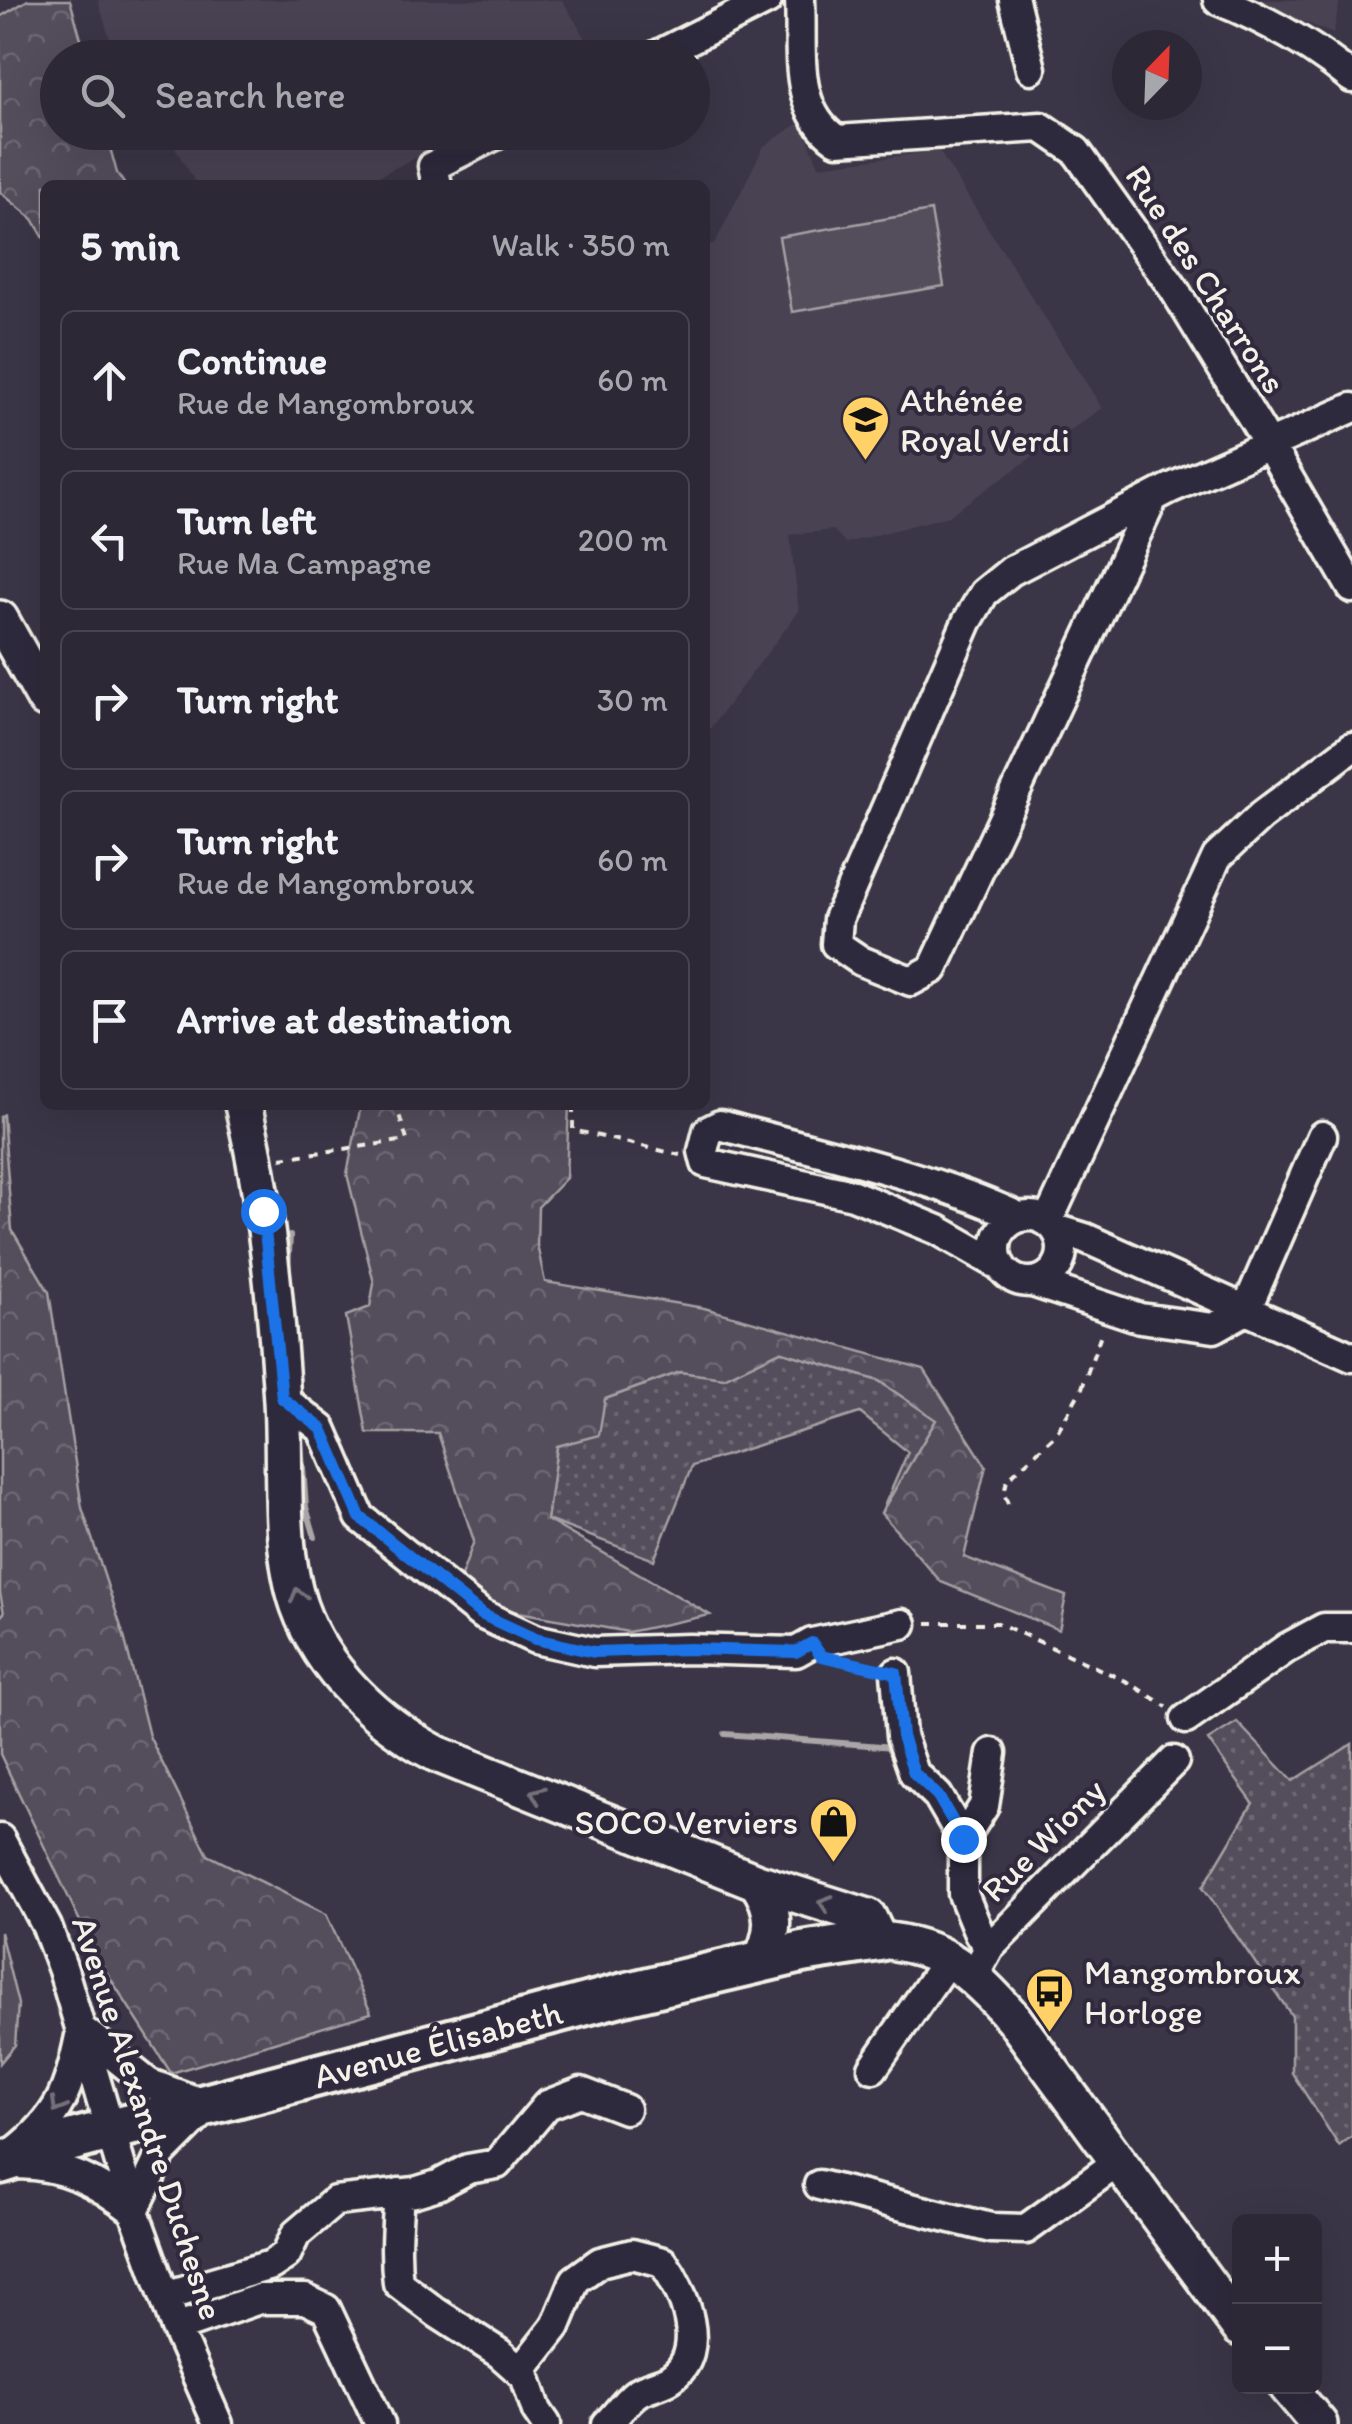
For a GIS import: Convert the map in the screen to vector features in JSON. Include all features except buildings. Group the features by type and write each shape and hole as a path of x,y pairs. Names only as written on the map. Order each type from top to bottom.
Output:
{"highway":[{"name":"Avenue Élisabeth","path":"1,2163 610,1998 833,1946 879,1940"}],"main road":[{"path":"0,619 40,690"},
{"path":"245,1110 257,1162 282,1398 288,1560 299,1606 316,1642 367,1706 401,1735 437,1754 757,1882 868,1917 879,1940 912,1943 970,1961 1232,2317"},
{"path":"757,1882 770,1900 774,1921 760,1963"},
{"path":"1295,2394 1319,2424"}],"street":[{"path":"688,40 767,0"},
{"name":"Rue des Charrons","path":"800,0 804,99 821,130 837,140 1042,127 1076,151 1174,289 1352,588"},
{"path":"1014,0 1030,69"},
{"path":"1218,0 1313,47 1352,78"},
{"path":"435,176 474,150"},
{"path":"1153,498 933,970 911,982 860,961 836,944 838,919 967,622 984,593 1011,571 1153,498 1352,408"},
{"path":"1052,1225 1217,857 1261,816 1352,748"},
{"path":"1322,1136 1246,1310 1214,1328 1140,1318 1010,1276 1001,1266 938,1230 853,1195 706,1164 703,1151 708,1131 720,1125 863,1163 1052,1225 1084,1238 1246,1310 1352,1357"},
{"path":"853,1195 863,1163"},
{"path":"1001,1266 996,1244 1000,1232 1019,1217"},
{"path":"1032,1282 1056,1269 1061,1259 1060,1236 1052,1225"},
{"path":"282,1398 322,1429 360,1517 481,1614 535,1639 594,1652 796,1652 812,1643 902,1624"},
{"path":"1186,1719 1300,1641 1324,1628 1352,1628"},
{"path":"896,1673 902,1736 914,1773 938,1796 963,1839 963,1894 978,1933 970,1961"},
{"path":"963,1839 984,1806 992,1752"},
{"name":"Rue Wiony","path":"873,2068 970,1961 1174,1761"},
{"name":"Avenue Alexandre Duchesne","path":"0,1838 47,1926 82,2030 134,2210 170,2310 218,2424"},
{"path":"82,2030 148,2083 209,2106 161,2154 134,2210 74,2173 47,2165 1,2163 44,2130 61,2104 71,2080 82,2030"},
{"path":"170,2310 286,2256 296,2234 335,2201 399,2194 438,2185 468,2169 496,2164 547,2106 581,2092 625,2109"},
{"path":"819,2186 991,2228 1026,2229 1118,2162"},
{"path":"399,2194 399,2227 393,2246 398,2283 499,2352 520,2372 546,2424"},
{"path":"520,2372 556,2326 575,2280 600,2262 632,2254 663,2262 680,2285 691,2320 687,2357 674,2377 636,2393 607,2424"},
{"path":"170,2310 259,2299 305,2299 326,2309 380,2424"}],"path":[{"path":"257,1162 406,1140 397,1110"},
{"path":"573,1110 573,1130 706,1164"},
{"path":"1008,1504 1004,1494 1007,1480 1056,1434 1082,1388 1109,1309"},
{"path":"902,1624 998,1623 1128,1682 1186,1719"},
{"path":"812,1643 821,1656 896,1673"}],"shaded area":[{"path":"98,0 562,0 587,40 110,40"},
{"path":"1255,0 1340,0 1333,34"},
{"name":"Athénée Royal Verdi","path":"801,122 819,166 939,151 1102,408 948,516 846,543 833,530 790,535 799,611 710,728 710,245 715,243 764,146"},
{"path":"176,150 432,150 370,180 194,180"}],"green space":[{"path":"28,0 70,0 81,40 40,40 40,150 111,150 122,180 40,180 40,231 33,219 0,192 0,17"},
{"path":"931,211 944,286 792,312 779,237"},
{"path":"360,1110 569,1110 566,1178 538,1207 537,1245 545,1282 704,1308 924,1369 986,1466 964,1557 1066,1596 1059,1630 941,1582 881,1513 936,1420 879,1381 780,1351 724,1378 680,1372 605,1399 599,1435 557,1446 547,1520 710,1615 628,1632 502,1609 460,1579 474,1541 438,1433 367,1433 346,1316 370,1307 374,1283 347,1174"},
{"path":"3,1115 12,1230 49,1292 82,1508 124,1636 149,1736 208,1855 326,1914 371,2013 171,2073 98,1959 0,1754 0,1617 4,1613 0,1593"},
{"path":"780,1351 879,1381 937,1420 881,1513 908,1452 860,1413 692,1466 654,1560 547,1520 557,1446 605,1399 680,1372 724,1377"},
{"path":"1237,1722 1293,1781 1352,1744 1352,2136 1339,2146 1292,2073 1292,2016 1203,1887 1253,1803 1208,1740"},
{"path":"0,1932 18,2004 15,2045 0,2063"}],"waterway":[{"path":"288,1269 290,1236"},
{"path":"300,1430 306,1507 315,1537"},
{"path":"725,1734 894,1747"}],"place":[{"name":"Athénée Royal Verdi","path":"865,462"},
{"name":"SOCO Verviers","path":"833,1864"},
{"name":"Mangombroux Horloge","path":"1049,2034"}],"route":[{"path":"263,1211 282,1398 322,1429 360,1517 481,1614 535,1639 594,1652 796,1652 812,1643 821,1656 896,1673 902,1736 914,1773 938,1796 963,1839"}]}
